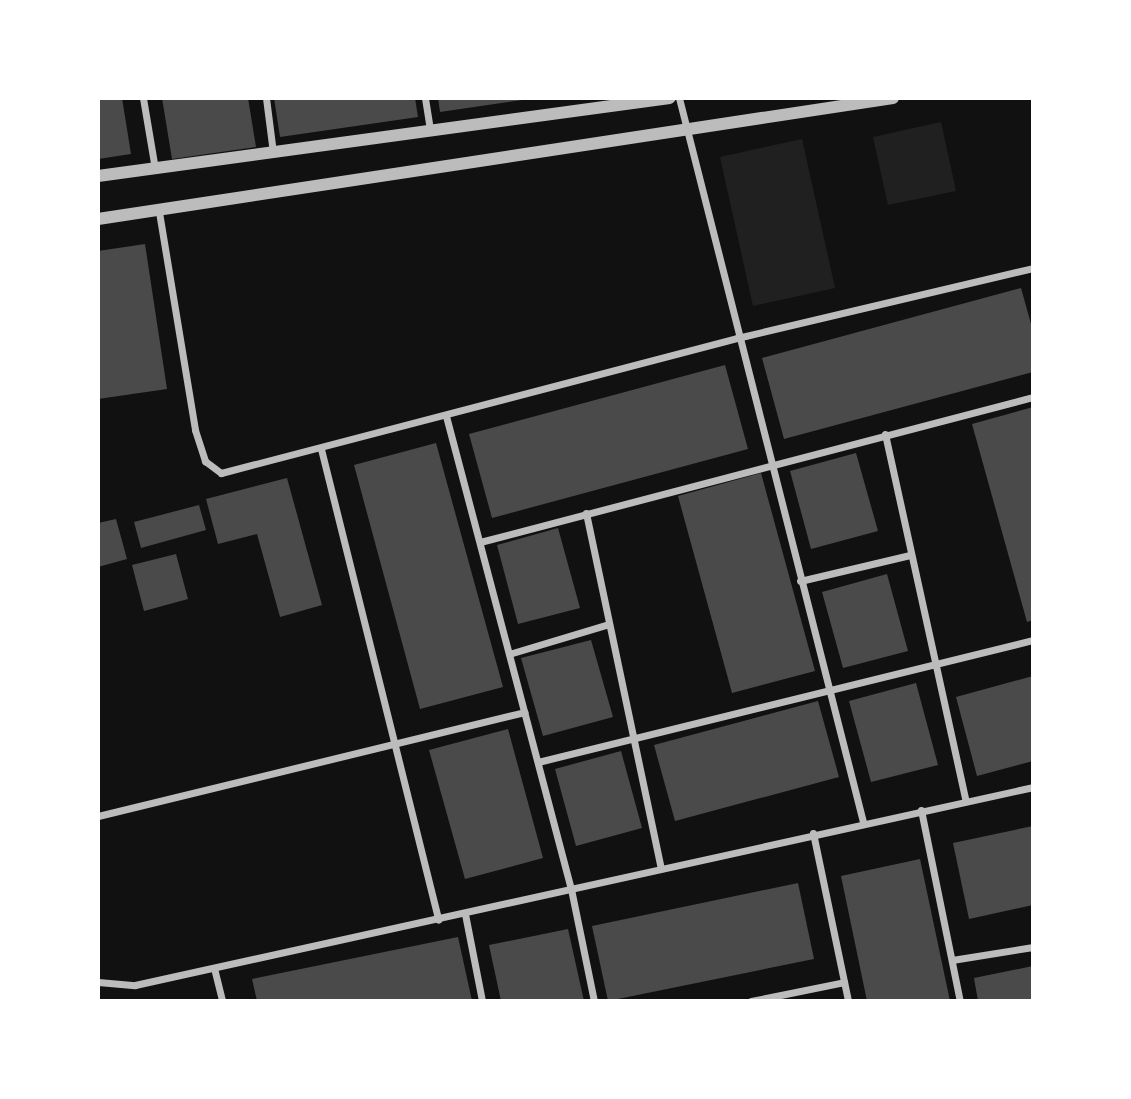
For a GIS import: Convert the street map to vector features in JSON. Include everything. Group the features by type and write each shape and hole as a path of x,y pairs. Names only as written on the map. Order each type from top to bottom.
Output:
{"street":[{"path":"143,98 155,169"},
{"path":"266,98 273,153"},
{"path":"425,98 430,132"},
{"path":"98,176 670,98"},
{"path":"679,98 684,130 863,822"},
{"path":"98,219 159,212 893,98"},
{"path":"159,212 195,430 208,466 218,472 232,472 737,338 1033,268"},
{"path":"480,541 1033,397"},
{"path":"446,415 571,889 594,1001"},
{"path":"885,434 967,801"},
{"path":"321,449 438,920"},
{"path":"586,513 661,868"},
{"path":"800,581 910,555"},
{"path":"509,654 610,624"},
{"path":"538,762 1033,640"},
{"path":"98,816 395,746 524,712"},
{"path":"98,982 124,986 214,968 465,914 813,833 1033,787"},
{"path":"922,810 960,1001"},
{"path":"813,833 848,1001"},
{"path":"465,914 482,1001"},
{"path":"952,960 1033,947"},
{"path":"214,968 222,1001"},
{"path":"751,1001 844,982"}],"shaded area":[{"path":"941,122 956,191 888,205 873,137"},
{"path":"802,139 835,288 753,306 720,157"}],"building":[{"path":"98,98 122,98 131,154 98,159"},
{"path":"162,98 248,98 256,147 172,159"},
{"path":"274,98 415,98 418,117 280,137"},
{"path":"438,98 522,98 522,100 440,112"},
{"path":"145,244 167,389 98,399 98,251"},
{"path":"1021,288 1033,331 1033,372 784,439 762,358"},
{"path":"725,365 748,449 492,518 469,434"},
{"path":"1033,407 1033,620 1027,622 972,424"},
{"path":"436,443 503,687 420,709 354,465"},
{"path":"856,453 878,531 811,549 790,471"},
{"path":"761,473 815,671 732,693 678,496"},
{"path":"287,478 322,605 280,617 257,534 218,544 206,499"},
{"path":"199,505 206,530 141,548 134,522"},
{"path":"116,519 127,559 98,567 98,523"},
{"path":"558,528 580,608 518,624 497,545"},
{"path":"176,554 188,599 144,611 132,565"},
{"path":"887,574 908,651 843,668 822,592"},
{"path":"591,640 613,717 543,736 521,658"},
{"path":"1033,676 1033,761 977,776 956,697"},
{"path":"916,683 938,765 871,782 849,701"},
{"path":"818,701 839,777 675,821 654,745"},
{"path":"508,729 543,858 465,879 429,750"},
{"path":"621,751 642,828 576,846 555,769"},
{"path":"1033,826 1033,905 969,919 953,843"},
{"path":"920,859 950,1001 867,1001 841,876"},
{"path":"798,883 814,959 608,1001 592,926"},
{"path":"568,929 584,1001 501,1001 489,945"},
{"path":"458,937 472,1001 257,1001 252,979"},
{"path":"1033,966 1033,1001 978,1001 974,978"}]}
